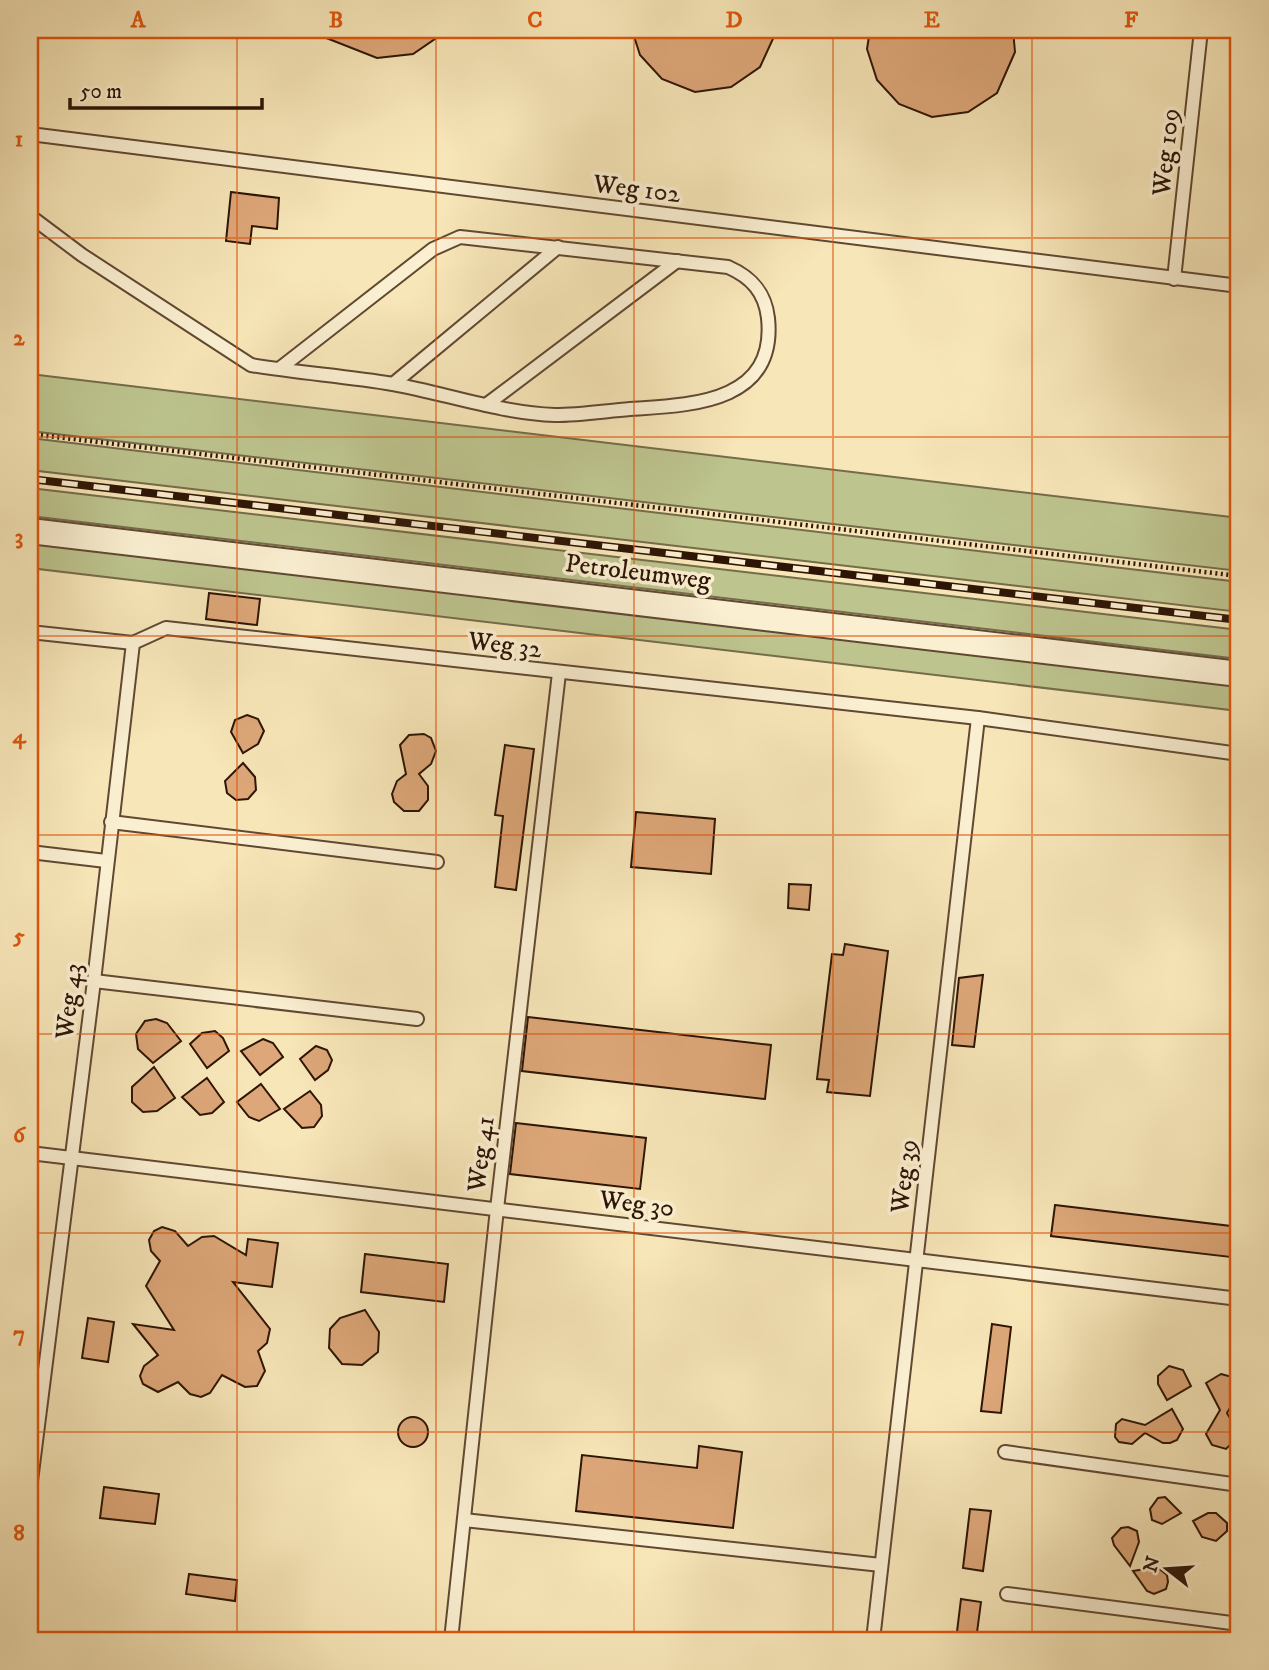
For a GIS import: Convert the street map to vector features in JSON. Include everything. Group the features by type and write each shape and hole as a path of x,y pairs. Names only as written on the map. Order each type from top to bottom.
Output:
{"street":[{"name":"Petroleumweg","path":"30,530 1239,674"}],"lane":[{"name":"Weg 109","path":"1174,279 1201,30"},
{"name":"Weg 102","path":"30,134 1239,286"},
{"path":"30,216 230,354 251,365 279,369 393,384 486,405 555,415 710,402 740,386 759,365 768,333 764,302 757,288 746,275 729,267 473,237 449,240 279,369"},
{"path":"393,384 558,247"},
{"path":"486,405 677,261"},
{"name":"Weg 32","path":"133,643 166,628 978,718 1239,754"},
{"path":"30,632 133,643"},
{"name":"Weg 43","path":"30,1489 94,981 133,643"},
{"name":"Weg 41","path":"451,1640 497,1209 559,673"},
{"name":"Weg 39","path":"873,1640 978,718"},
{"path":"111,822 437,862"},
{"path":"30,852 106,861"},
{"path":"94,981 417,1019"},
{"name":"Weg 30","path":"30,1153 1239,1299"},
{"path":"1005,1452 1239,1485"},
{"path":"464,1520 881,1565"},
{"path":"1007,1594 1239,1624"}],"path":[{"path":"30,434 1239,576"}],"green space":[{"path":"30,374 1239,518 1239,571 30,431"},
{"path":"30,438 1239,582 1239,612 30,470"},
{"path":"30,488 1239,630 1239,659 30,516"},
{"path":"30,542 1239,686 1239,711 30,568"}],"building":[{"path":"306,30 448,30 413,54 377,58"},
{"path":"632,30 777,30 760,67 731,87 695,92 662,79 640,55"},
{"path":"870,30 1013,30 1015,52 997,93 968,112 932,117 899,104 877,80 867,49"},
{"path":"231,192 279,198 277,229 252,226 250,244 226,241"},
{"path":"209,593 260,599 257,625 206,619"},
{"path":"247,715 258,719 264,731 258,744 243,753 231,732 235,720"},
{"path":"424,734 431,738 436,751 431,764 419,774 428,786 428,800 419,811 404,811 394,802 392,794 397,781 406,774 400,745 409,735"},
{"path":"505,745 534,749 516,890 495,887 503,816 495,815"},
{"path":"243,763 255,777 256,790 248,799 236,800 227,793 225,781"},
{"path":"636,812 715,819 711,874 631,867"},
{"path":"789,884 811,885 809,910 788,908"},
{"path":"845,944 888,951 870,1096 827,1092 829,1080 817,1079 832,954 843,955"},
{"path":"983,975 974,1047 952,1045 959,978"},
{"path":"528,1017 771,1045 765,1099 522,1071"},
{"path":"156,1019 167,1023 181,1041 153,1063 138,1049 136,1034 145,1021"},
{"path":"215,1031 223,1038 229,1051 207,1068 190,1044 202,1033"},
{"path":"263,1039 273,1043 283,1057 260,1075 241,1051"},
{"path":"316,1046 327,1050 332,1060 328,1070 315,1080 300,1059"},
{"path":"154,1067 175,1098 157,1111 143,1112 132,1102 132,1087"},
{"path":"207,1078 224,1102 212,1113 200,1115 182,1097"},
{"path":"261,1084 280,1109 259,1121 249,1117 237,1102"},
{"path":"310,1091 321,1105 322,1116 314,1127 302,1128 284,1109"},
{"path":"516,1123 646,1138 640,1189 510,1174"},
{"path":"1055,1205 1239,1227 1239,1258 1051,1236"},
{"path":"162,1227 175,1231 188,1246 202,1237 214,1236 246,1255 248,1239 278,1243 272,1287 233,1282 270,1329 267,1343 258,1351 265,1371 257,1386 245,1387 222,1375 210,1393 201,1397 190,1394 178,1382 158,1392 143,1384 140,1376 144,1366 158,1355 133,1324 174,1330 146,1286 160,1261 151,1251 149,1240 154,1231"},
{"path":"365,1254 448,1264 444,1302 361,1292"},
{"path":"365,1310 379,1332 378,1352 362,1365 342,1364 329,1348 330,1329 340,1318"},
{"path":"88,1318 114,1322 108,1362 82,1358"},
{"path":"992,1324 1011,1327 1001,1413 981,1411"},
{"path":"1169,1366 1183,1370 1191,1386 1167,1400 1158,1384 1158,1376"},
{"path":"1221,1374 1236,1378 1239,1385 1239,1392 1227,1413 1237,1431 1237,1438 1226,1449 1212,1445 1206,1434 1220,1410 1206,1383"},
{"path":"1172,1409 1183,1429 1177,1440 1163,1443 1145,1433 1132,1444 1119,1442 1115,1437 1116,1424 1122,1419 1145,1425"},
{"path":"413,1417 424,1421 428,1432 424,1443 413,1447 402,1443 398,1432 402,1421"},
{"path":"699,1446 742,1452 733,1528 576,1511 582,1455 697,1468"},
{"path":"104,1487 159,1494 155,1524 100,1518"},
{"path":"1165,1497 1181,1513 1162,1524 1152,1520 1150,1509 1158,1498"},
{"path":"970,1509 991,1511 983,1571 963,1568"},
{"path":"1208,1513 1216,1513 1227,1523 1227,1531 1216,1541 1202,1537 1193,1521"},
{"path":"1128,1527 1137,1531 1139,1542 1130,1566 1114,1545 1112,1538 1121,1528"},
{"path":"1157,1567 1167,1575 1168,1582 1166,1589 1154,1594 1147,1591 1133,1571"},
{"path":"189,1574 237,1580 235,1601 186,1594"},
{"path":"961,1599 981,1602 976,1640 956,1640"}],"railway":[{"path":"30,479 1239,620"}]}
